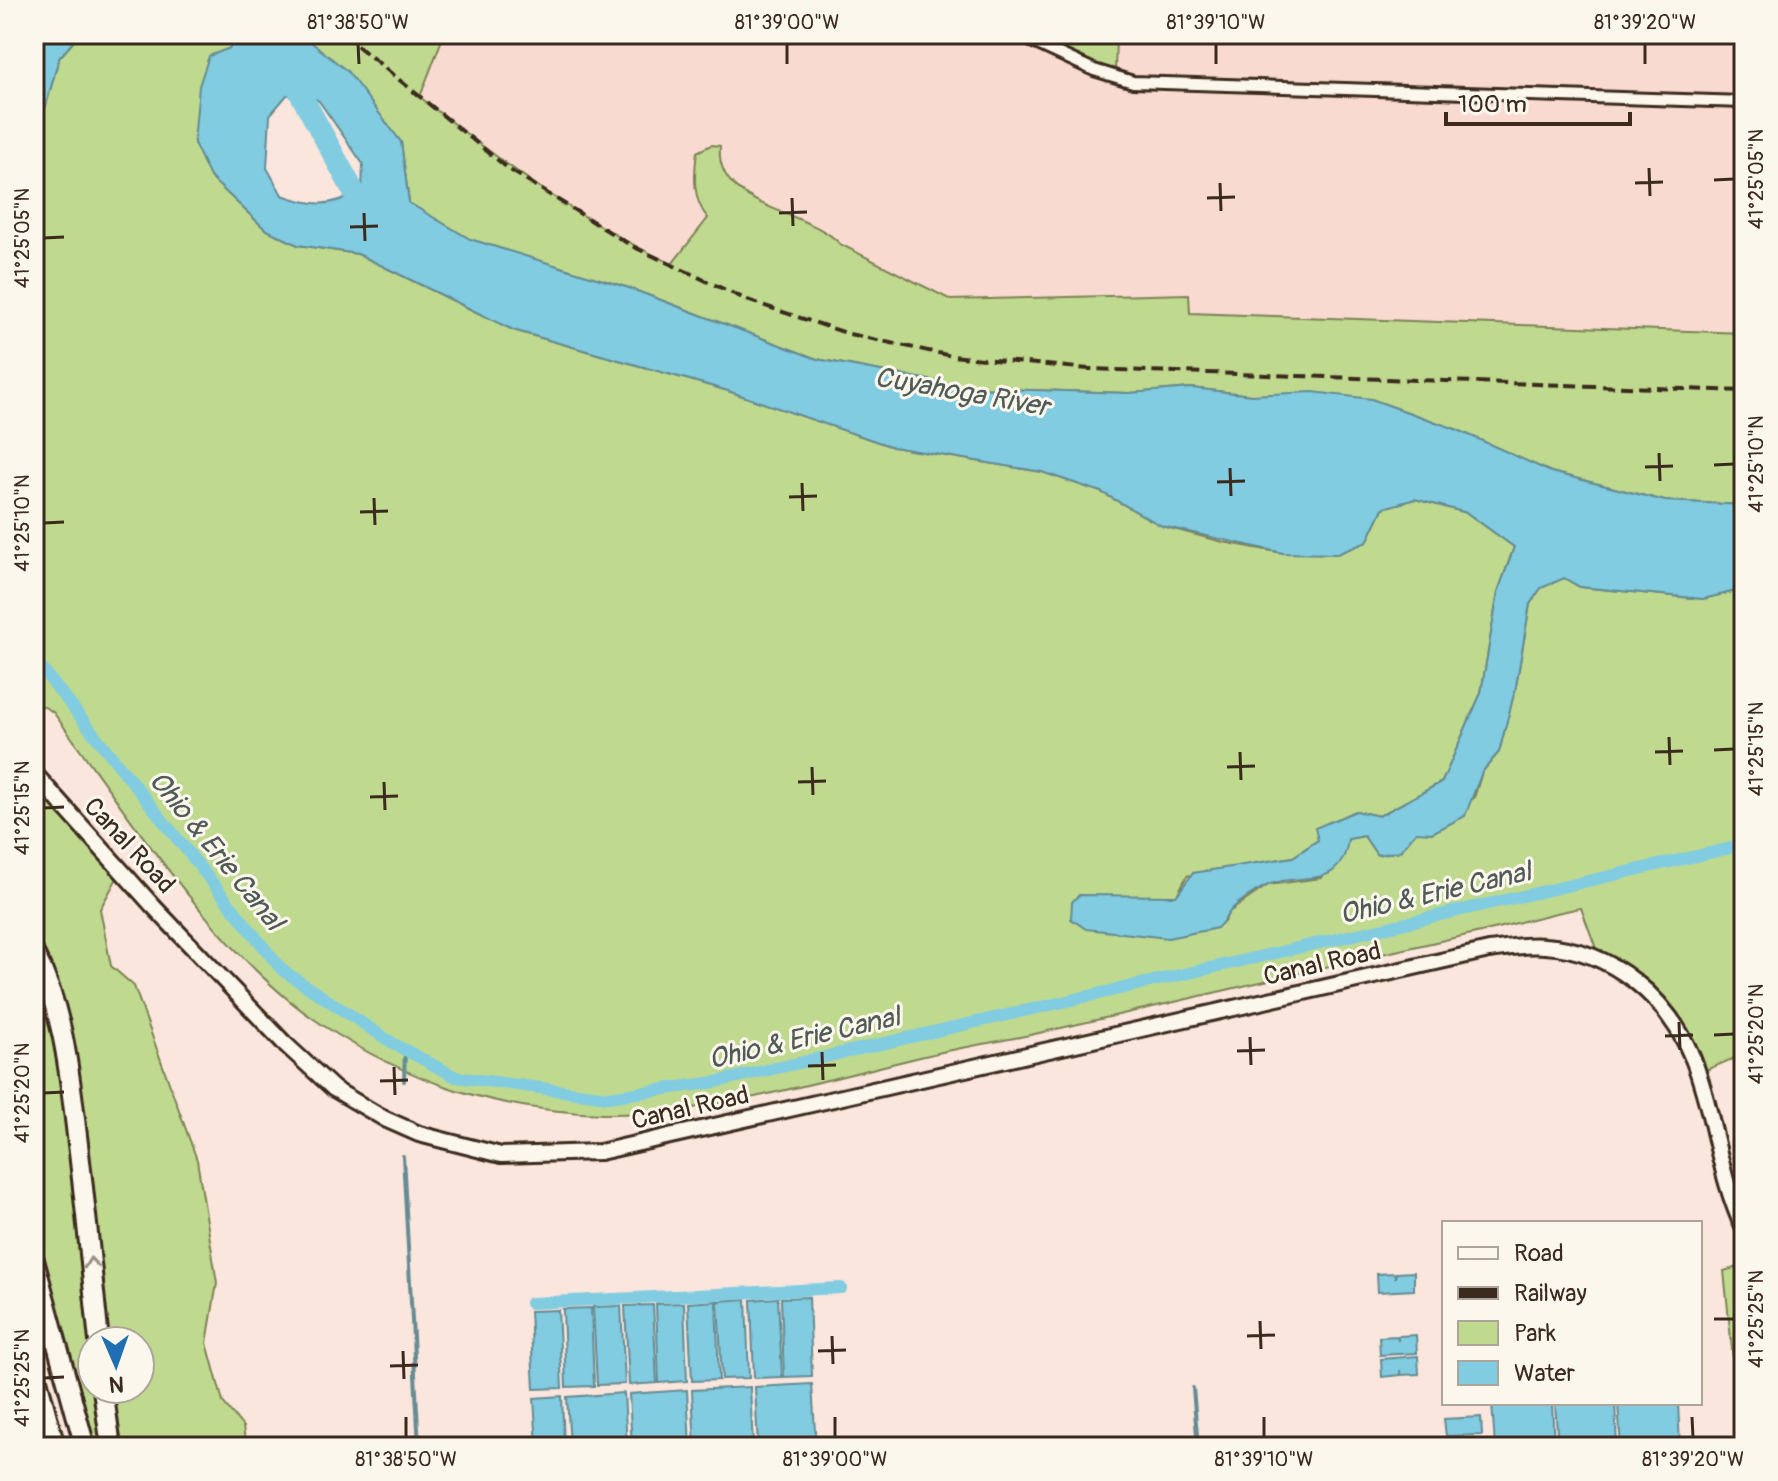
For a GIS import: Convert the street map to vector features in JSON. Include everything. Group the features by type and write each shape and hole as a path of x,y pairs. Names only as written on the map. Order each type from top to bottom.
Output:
{"highway":[{"path":"34,953 53,995 63,1039 97,1325"},
{"path":"34,1260 85,1447"},
{"path":"34,1368 53,1447"},
{"path":"34,1395 53,1447"},
{"path":"105,1405 111,1447"}],"street":[{"path":"1016,34 1094,70 1133,82 1744,102"},
{"name":"Canal Road","path":"34,773 175,929 284,1043 334,1089 385,1119 419,1134 501,1155 600,1152 1489,950 1545,946 1573,951 1613,967 1646,988 1670,1013 1693,1059 1729,1198 1744,1229"}],"shaded area":[{"path":"444,34 1016,34 1115,76 1116,34 1744,34 1744,333 1190,313 1189,294 951,300 732,188 672,265 632,246 523,177 420,96"}],"green space":[{"path":"80,34 232,34 210,177 265,229 298,245 358,254 513,330 725,390 893,447 1042,472 1101,492 1162,526 1223,542 1283,553 1367,542 1383,508 1415,499 1467,513 1514,547 1498,592 1481,693 1442,782 1379,816 1356,811 1316,828 1318,840 1293,857 1187,876 1178,893 1189,932 1212,929 1224,922 1229,912 1268,885 1321,878 1348,839 1364,836 1377,855 1400,851 1416,832 1474,798 1482,772 1499,752 1516,686 1530,604 1541,588 1564,578 1580,587 1703,599 1744,589 1744,1054 1699,1073 1670,1013 1601,962 1581,908 1038,1033 942,1052 774,1093 689,1109 604,1114 565,1112 491,1100 422,1078 354,1045 283,995 246,961 176,880 53,712 34,701 34,149 59,58"},
{"path":"301,34 444,34 420,97 479,144 572,209 672,264 708,218 699,203 695,169 697,152 711,145 720,146 722,167 732,183 747,195 806,222 840,244 951,300 1189,294 1190,313 1744,333 1744,505 1665,501 1551,472 1458,430 1371,399 1251,395 1192,388 1130,393 971,388 817,359 629,288 469,239 409,203 401,142"},
{"path":"1016,34 1116,34 1115,77"},
{"path":"34,773 121,871 100,909 111,966 134,986 197,1160 217,1283 207,1343 223,1402 243,1427 246,1447 85,1447 34,1260"},
{"path":"1744,1265 1744,1447 1742,1447 1724,1271"}],"water":[{"path":"34,34 80,34 59,58 34,149"},
{"path":"232,34 301,34 347,71 401,142 409,203 470,239 629,288 817,359 971,388 1130,393 1192,388 1251,395 1313,392 1371,399 1458,430 1551,472 1665,501 1744,505 1744,589 1703,599 1580,587 1564,578 1541,588 1530,604 1516,686 1499,752 1482,772 1465,816 1432,833 1416,832 1400,851 1377,855 1364,836 1348,839 1337,868 1316,877 1277,882 1264,887 1235,906 1217,928 1168,938 1086,929 1071,919 1072,902 1079,895 1176,896 1193,873 1293,857 1318,840 1315,828 1356,811 1379,816 1442,782 1481,693 1498,592 1514,547 1467,513 1415,499 1383,508 1367,542 1337,554 1283,553 1162,526 1101,492 1042,472 893,447 725,390 513,330 358,254 298,245 265,229 210,177 194,143 199,86 209,56 230,48","holes":["304,93 319,101 363,164 362,191 322,204 282,195 267,168 270,115 287,95"]},
{"path":"1414,1272 1414,1290 1378,1292 1377,1274 1395,1273 1395,1278 1396,1273"},
{"path":"809,1297 812,1376 784,1377 781,1298"},
{"path":"778,1298 782,1377 754,1378 751,1300"},
{"path":"746,1299 749,1378 722,1379 718,1301"},
{"path":"716,1301 719,1380 692,1381 688,1303"},
{"path":"684,1303 687,1381 659,1383 656,1304"},
{"path":"653,1305 657,1383 629,1385 625,1306"},
{"path":"621,1306 625,1384 597,1385 593,1307"},
{"path":"591,1308 594,1386 566,1387 563,1309"},
{"path":"558,1310 562,1388 534,1389 530,1311"},
{"path":"1416,1335 1417,1353 1380,1355 1379,1337 1397,1336 1398,1341 1398,1336"},
{"path":"1418,1356 1419,1374 1401,1375 1400,1370 1400,1375 1382,1377 1381,1359"},
{"path":"812,1384 816,1447 758,1447 755,1387"},
{"path":"750,1387 753,1447 695,1447 692,1390"},
{"path":"687,1390 690,1447 632,1447 629,1394"},
{"path":"624,1393 627,1447 570,1447 567,1397"},
{"path":"562,1396 564,1447 537,1447 534,1398"},
{"path":"1492,1405 1552,1405 1554,1447 1495,1447"},
{"path":"1555,1405 1615,1405 1617,1447 1558,1447"},
{"path":"1618,1405 1678,1405 1680,1446 1621,1447"},
{"path":"1481,1417 1482,1435 1446,1436 1444,1419"}],"waterway":[{"name":"Cuyahoga River","path":"268,34 368,218"},
{"name":"Ohio & Erie Canal","path":"34,659 282,970 394,1044 456,1077 608,1097 716,1082 1744,845"},
{"path":"404,1081 405,1049"},
{"path":"403,1156 419,1447"},
{"path":"531,1303 841,1288"},
{"path":"1193,1388 1198,1447"}],"railway":[{"path":"343,34 510,170 632,246 747,300 849,334 952,356 1089,369 1744,391"}]}
